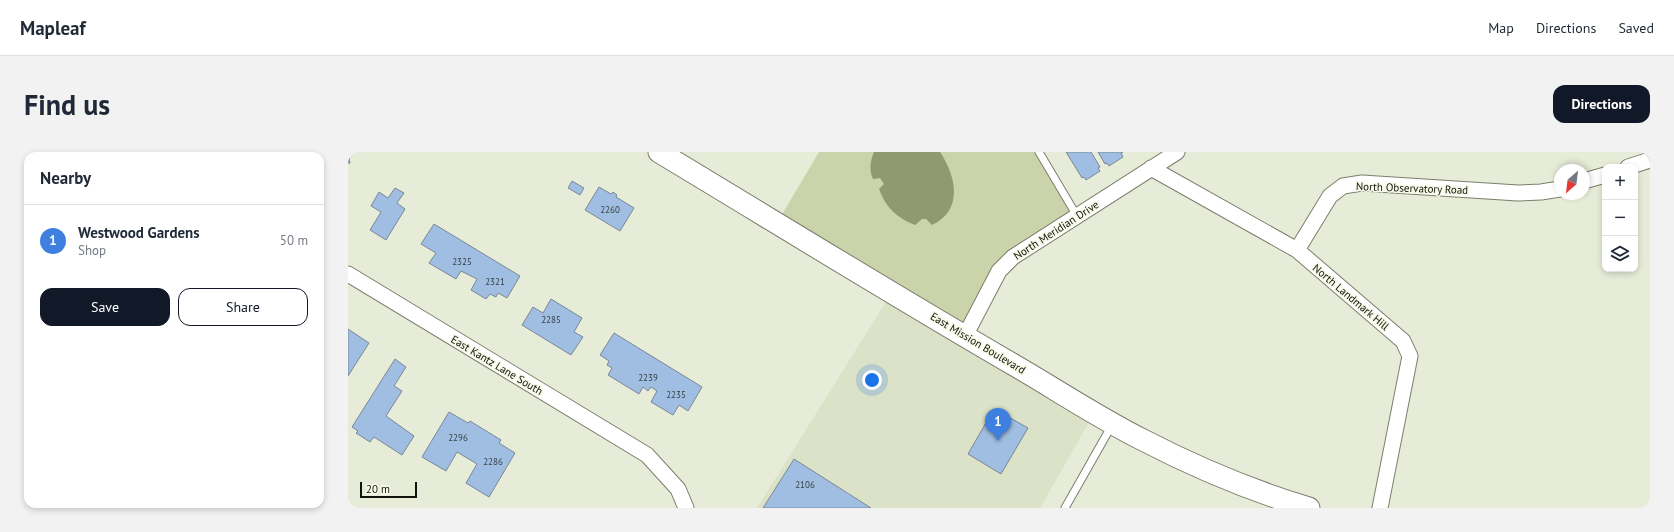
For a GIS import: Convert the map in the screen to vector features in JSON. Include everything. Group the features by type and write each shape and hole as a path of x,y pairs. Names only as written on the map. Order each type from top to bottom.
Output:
{"main road":[{"name":"East Mission Boulevard","path":"659,152 965,336 1141,439 1187,462 1273,497 1309,508"}],"street":[{"name":"North Meridian Drive","path":"965,336 999,270 1013,257 1177,152"},
{"path":"1637,164 1650,160"},
{"name":"North Landmark Hill","path":"1151,168 1297,250 1403,341 1410,356 1380,508"},
{"path":"1590,179 1602,175"},
{"name":"North Observatory Road","path":"1297,250 1330,196 1343,186 1362,184 1518,193 1541,192 1554,189"},
{"name":"East Kantz Lane South","path":"348,274 646,455 678,489 686,508"}],"lane":[{"path":"1039,152 1076,216"},
{"path":"1065,508 1113,423"}],"shaded area":[{"path":"819,152 1039,152 1077,216 1013,257 965,336 777,223"},
{"path":"874,152 940,152 950,171 954,192 953,202 949,211 942,219 932,225 926,219 922,219 915,225 893,212 885,202 879,189 884,184 880,178 873,179 872,176 870,166"},
{"path":"892,292 1095,412 1040,508 757,508"}],"building":[{"path":"1066,152 1091,152 1100,167 1098,168 1100,171 1086,180 1084,177 1082,178"},
{"path":"1098,152 1123,152 1121,153 1123,157 1109,166 1107,163 1105,164"},
{"path":"572,181 584,188 580,195 568,188"},
{"path":"599,187 611,194 613,192 617,195 616,197 634,208 620,231 585,210"},
{"path":"395,188 404,193 397,203 405,209 386,240 370,230 381,212 371,206 379,192 388,198"},
{"path":"434,224 520,276 507,298 498,293 496,297 490,294 486,299 471,290 477,279 461,271 456,279 429,263 436,253 421,244"},
{"path":"551,299 582,318 574,332 583,337 571,355 522,325 533,307 543,313"},
{"path":"348,329 369,343 348,376"},
{"path":"614,333 702,387 688,411 679,405 673,415 651,402 657,391 651,387 648,391 643,387 639,394 608,375 612,368 607,365 609,361 600,355"},
{"path":"395,359 406,367 394,386 402,391 386,416 414,436 402,455 374,437 370,442 356,433 358,431 352,427"},
{"path":"449,412 468,423 470,421 501,440 499,443 515,453 489,497 466,483 477,464 457,452 446,471 422,457"},
{"path":"1005,415 1028,428 1001,474 968,454 987,421 996,426 997,424 999,425"},
{"path":"794,459 871,508 763,508"}],"place":[{"name":"Westwood Gardens","path":"998,441"}]}
